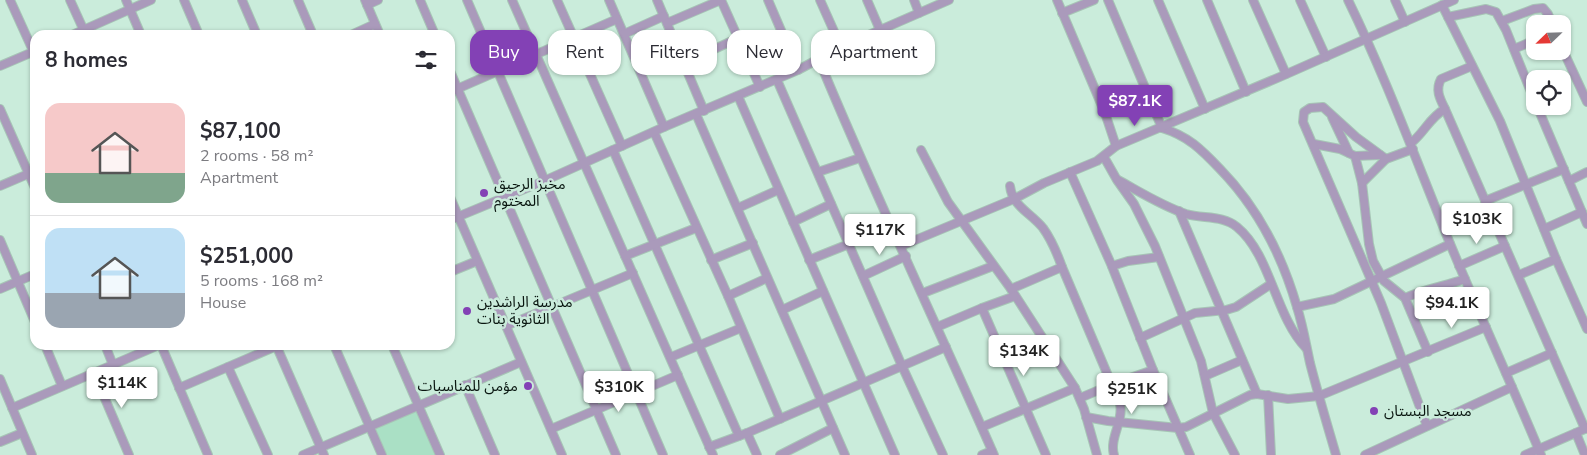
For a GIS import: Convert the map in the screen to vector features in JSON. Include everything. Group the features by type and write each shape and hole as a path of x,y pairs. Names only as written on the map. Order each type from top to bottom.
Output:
{"street":[{"path":"10,0 30,43"},
{"path":"70,0 83,30"},
{"path":"126,0 139,30"},
{"path":"90,30 151,0"},
{"path":"184,0 197,30"},
{"path":"242,0 255,30"},
{"path":"298,0 311,30"},
{"path":"378,0 366,2 378,30"},
{"path":"420,0 432,30"},
{"path":"467,0 480,30"},
{"path":"512,0 525,30"},
{"path":"557,0 569,30"},
{"path":"608,0 664,127"},
{"path":"657,0 671,30"},
{"path":"624,34 721,0 734,30"},
{"path":"768,0 781,30"},
{"path":"820,0 833,30"},
{"path":"867,0 880,30 949,0"},
{"path":"914,0 920,13"},
{"path":"1057,0 1105,113 1116,146"},
{"path":"1062,13 1094,0"},
{"path":"1108,0 1162,128 1180,134 1195,144 1244,196 1271,240 1298,307 1306,348 1336,455"},
{"path":"1159,0 1205,109"},
{"path":"1217,0 1208,2 1246,92"},
{"path":"1253,0 1286,74"},
{"path":"1300,0 1326,57"},
{"path":"1348,0 1367,38 1464,279 1540,452"},
{"path":"1396,0 1405,22"},
{"path":"901,246 1014,199 1104,157 1116,146 1246,92 1448,2 1448,17 1500,121 1525,185 1587,329"},
{"path":"1502,21 1534,9 1543,8 1548,15"},
{"path":"1448,17 1486,9 1496,12 1502,21 1526,79"},
{"path":"594,30 617,20"},
{"path":"362,30 375,24"},
{"path":"1514,49 1526,44"},
{"path":"0,66 30,54"},
{"path":"1568,60 1587,102"},
{"path":"538,61 711,451 743,434 946,347"},
{"path":"1472,66 1441,79 1438,84 1438,95 1586,429 1540,452 1525,455"},
{"path":"455,90 489,75"},
{"path":"500,75 544,181 638,393 663,455"},
{"path":"589,75 622,146"},
{"path":"690,75 704,111"},
{"path":"755,75 760,87"},
{"path":"455,218 544,181 664,127 788,75"},
{"path":"825,75 860,158 906,256 993,453 982,455"},
{"path":"777,80 943,455"},
{"path":"455,92 616,455"},
{"path":"738,96 895,455"},
{"path":"1383,157 1356,137 1323,107 1310,108 1304,112 1303,122 1372,282 1427,426"},
{"path":"1314,144 1340,149 1352,154 1383,157 1412,146 1438,113 1445,109"},
{"path":"0,110 30,168"},
{"path":"1330,113 1352,154 1362,183 1369,244 1373,261 1387,284 1405,298 1428,352"},
{"path":"696,114 845,455"},
{"path":"1541,115 1587,224"},
{"path":"654,132 728,296 780,419"},
{"path":"613,150 699,346 743,434 757,455"},
{"path":"921,150 948,202 1016,296 1075,388 1080,398 1097,455"},
{"path":"1104,157 1138,211 1159,256 1196,348 1205,376 1213,413 1235,455"},
{"path":"1362,183 1383,157"},
{"path":"818,172 860,158"},
{"path":"1485,201 1564,169"},
{"path":"1070,172 1112,266 1140,338 1190,455"},
{"path":"1569,181 1587,172"},
{"path":"0,186 30,173"},
{"path":"1117,180 1179,211 1226,220 1237,227 1254,249 1292,330 1306,348"},
{"path":"1010,186 1014,199 1043,229 1054,249 1113,384 1121,408 1113,443 1114,455"},
{"path":"738,208 778,190"},
{"path":"793,222 831,204"},
{"path":"455,209 562,455"},
{"path":"1179,211 1257,394"},
{"path":"1544,229 1582,212"},
{"path":"625,256 696,228"},
{"path":"0,240 30,310"},
{"path":"711,260 753,243"},
{"path":"809,260 849,244"},
{"path":"1298,307 1330,301 1450,244"},
{"path":"1459,266 1505,246"},
{"path":"863,276 906,256"},
{"path":"1112,266 1128,261 1159,256"},
{"path":"1519,275 1556,259"},
{"path":"455,270 477,261"},
{"path":"922,292 993,266"},
{"path":"1011,289 1062,267"},
{"path":"506,326 633,273"},
{"path":"0,289 30,276"},
{"path":"728,296 768,278"},
{"path":"1405,298 1424,290 1464,279"},
{"path":"1140,338 1200,311 1221,310 1240,305 1271,284"},
{"path":"782,310 823,291"},
{"path":"937,327 1016,296"},
{"path":"982,308 1046,455"},
{"path":"1086,417 1178,428 1186,427 1250,395 1268,395 1288,399 1319,396 1486,327"},
{"path":"671,358 741,328"},
{"path":"47,350 62,386"},
{"path":"106,350 113,365"},
{"path":"12,408 148,350"},
{"path":"162,350 208,455"},
{"path":"179,388 266,350"},
{"path":"279,350 323,451"},
{"path":"336,350 382,455"},
{"path":"394,350 440,455"},
{"path":"1506,373 1552,353"},
{"path":"1205,376 1242,360"},
{"path":"303,455 323,451 418,405 521,362"},
{"path":"228,367 268,455"},
{"path":"1080,398 1154,370"},
{"path":"94,373 129,455"},
{"path":"550,429 678,375"},
{"path":"0,379 32,455"},
{"path":"465,385 495,455"},
{"path":"1365,455 1512,387"},
{"path":"982,427 1075,388"},
{"path":"1268,395 1272,455"},
{"path":"780,455 833,428"},
{"path":"0,442 22,433"},
{"path":"1576,434 1585,455"}],"green space":[{"path":"417,410 437,455 386,455 374,428"}],"place":[{"name":"مخبز الرحيق المختوم","path":"484,193"},
{"name":"مدرسة الراشدين الثانوية بنات","path":"467,311"},
{"name":"مؤمن للمناسبات","path":"528,386"},
{"name":"مسجد البستان","path":"1374,411"}]}
